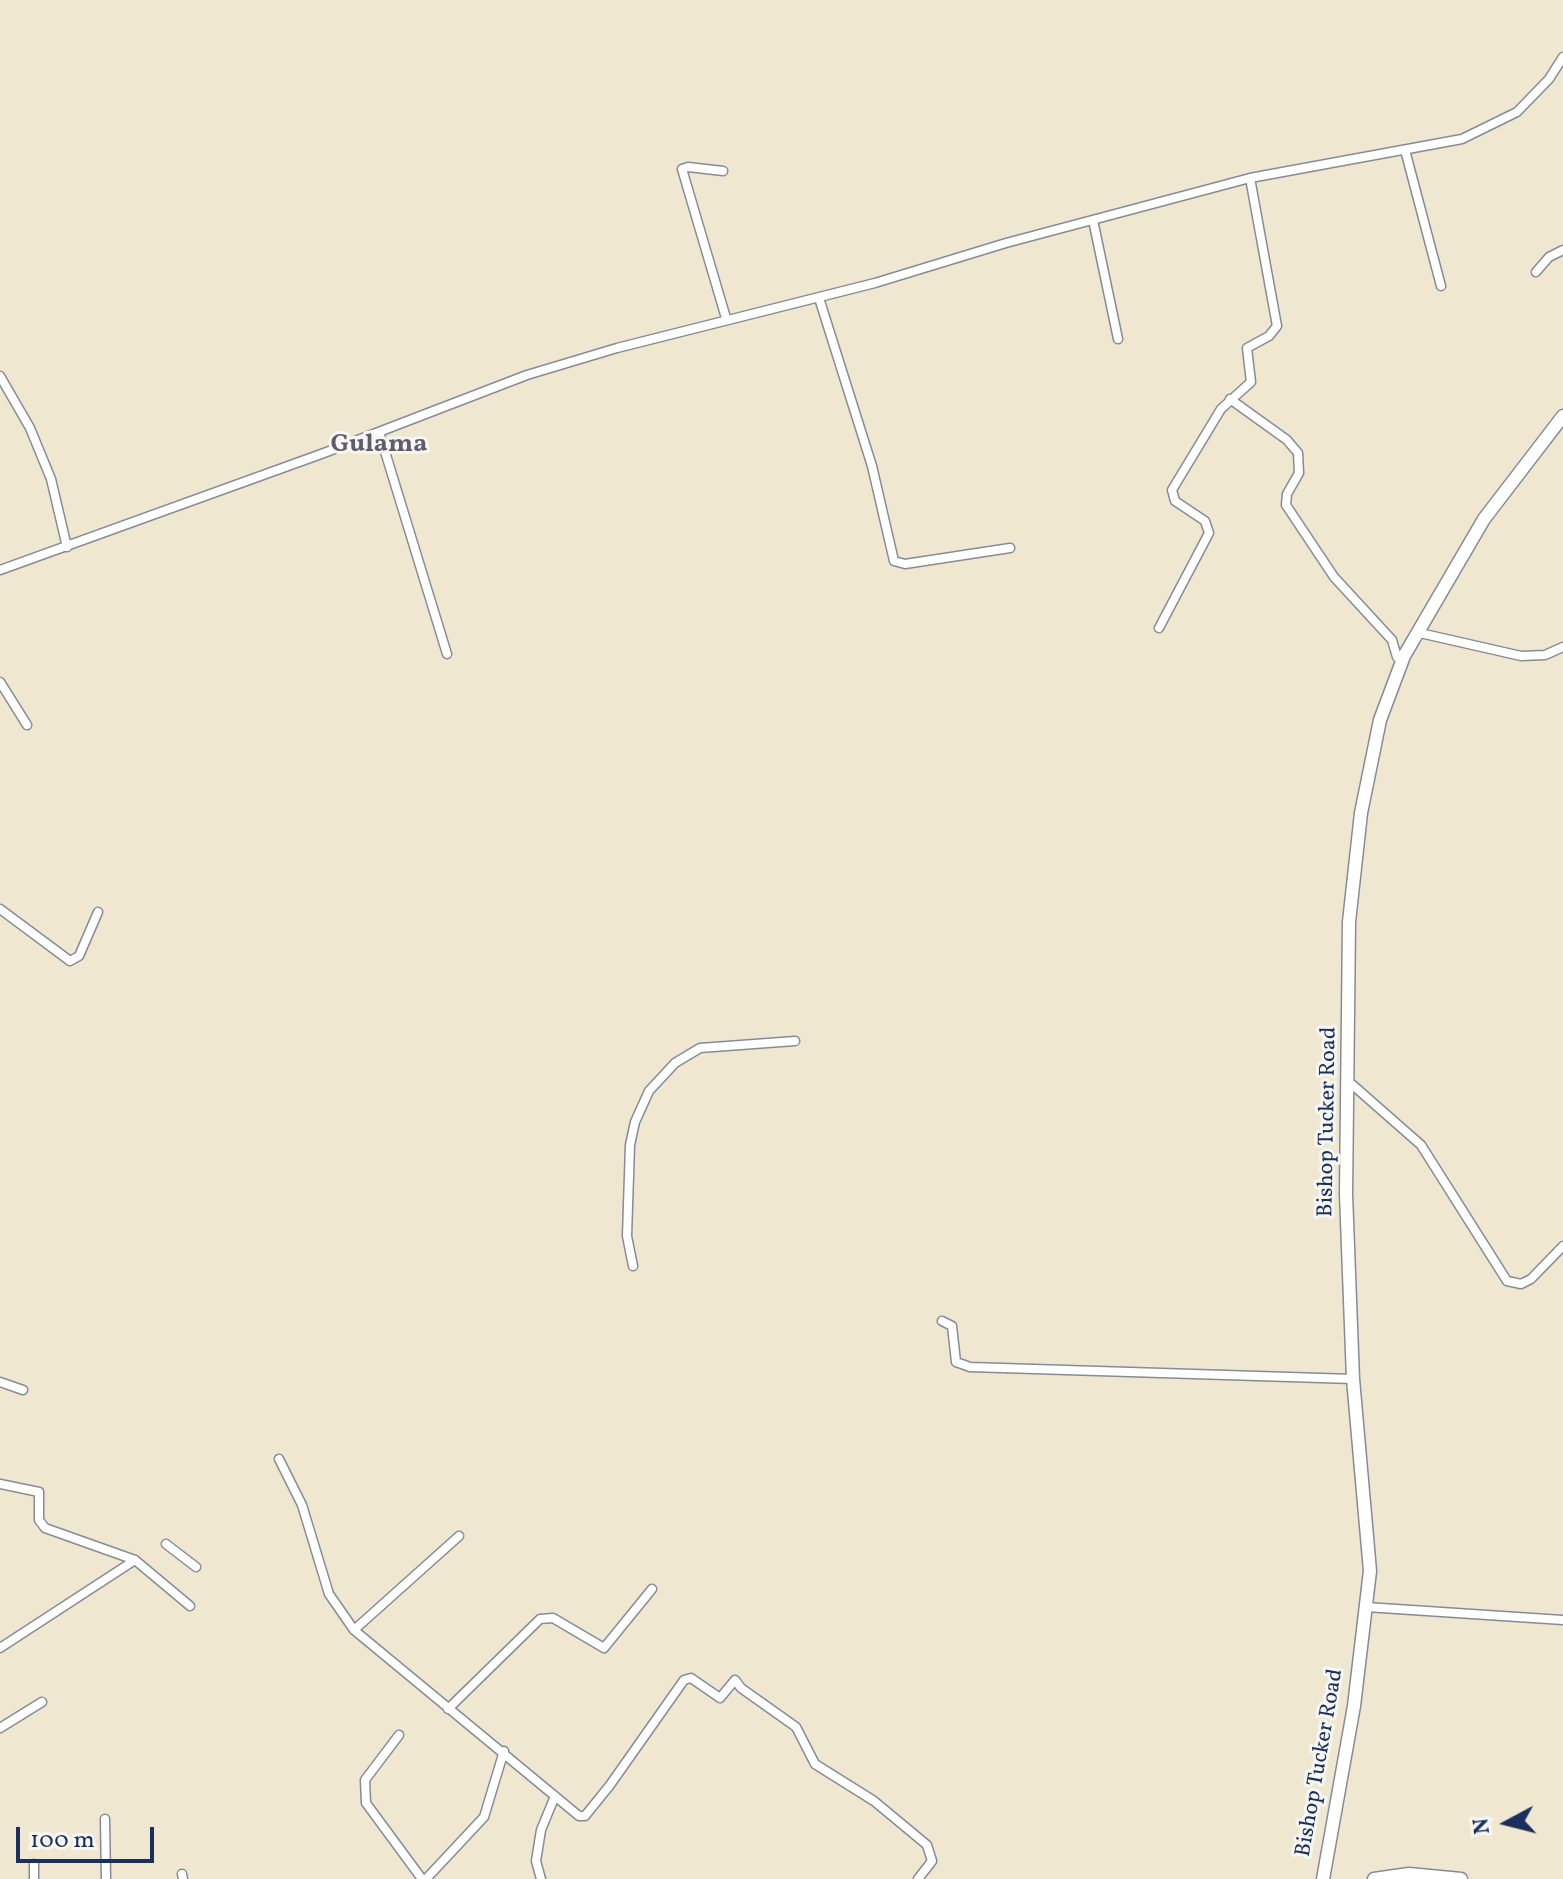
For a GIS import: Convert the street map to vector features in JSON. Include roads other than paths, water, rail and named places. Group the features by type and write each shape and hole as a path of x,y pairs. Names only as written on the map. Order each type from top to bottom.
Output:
{"main road":[{"name":"Bishop Tucker Road","path":"1323,1879 1354,1706 1366,1607 1369,1540 1353,1379 1346,1080 1351,1009 1349,922 1361,813 1380,720 1404,656 1484,519 1563,416"},
{"path":"1374,1879 1409,1874 1461,1879"}],"street":[{"path":"0,570 527,375 726,318 819,298 1250,178 1462,139 1501,122 1533,98 1563,57"},
{"path":"1405,150 1441,286"},
{"path":"723,171 682,169 726,318"},
{"path":"1159,628 1209,533 1205,521 1175,501 1172,490 1230,399 1251,382 1247,348 1269,336 1277,326 1250,178"},
{"path":"1093,220 1118,339"},
{"path":"1536,272 1549,257 1563,250"},
{"path":"819,298 872,466 894,561 905,564 1010,548"},
{"path":"0,376 30,428 51,479 67,547"},
{"path":"1230,399 1287,440 1298,453 1299,473 1285,498 1290,512 1348,595 1392,640 1397,657"},
{"path":"379,432 447,654"},
{"path":"1420,633 1521,656 1545,655 1563,647"},
{"path":"0,682 27,725"},
{"path":"0,909 70,961 79,956 98,912"},
{"path":"633,1266 627,1236 630,1145 635,1122 649,1091 675,1063 700,1048 795,1041"},
{"path":"1346,1080 1421,1145 1507,1281 1521,1284 1531,1279 1563,1246"},
{"path":"942,1321 951,1323 953,1357 964,1367 1353,1379"},
{"path":"0,1382 23,1390"},
{"path":"279,1459 302,1505 329,1594 354,1630 579,1816 585,1816 684,1680 691,1678 720,1698 735,1680 741,1688 796,1727 819,1768 874,1801 927,1845 932,1861 918,1879"},
{"path":"0,1484 39,1492 39,1520 45,1528 135,1560 190,1606"},
{"path":"354,1630 459,1536"},
{"path":"166,1544 196,1567"},
{"path":"0,1648 135,1560"},
{"path":"448,1709 540,1619 553,1618 604,1648 652,1589"},
{"path":"1366,1607 1563,1620"},
{"path":"0,1728 42,1702"},
{"path":"399,1735 365,1780 366,1803 424,1879 484,1817 504,1751"},
{"path":"541,1879 536,1861 541,1830 555,1796"},
{"path":"105,1819 106,1879"},
{"path":"34,1864 34,1879"}],"district":[{"name":"Gulama","path":"379,446"}]}
